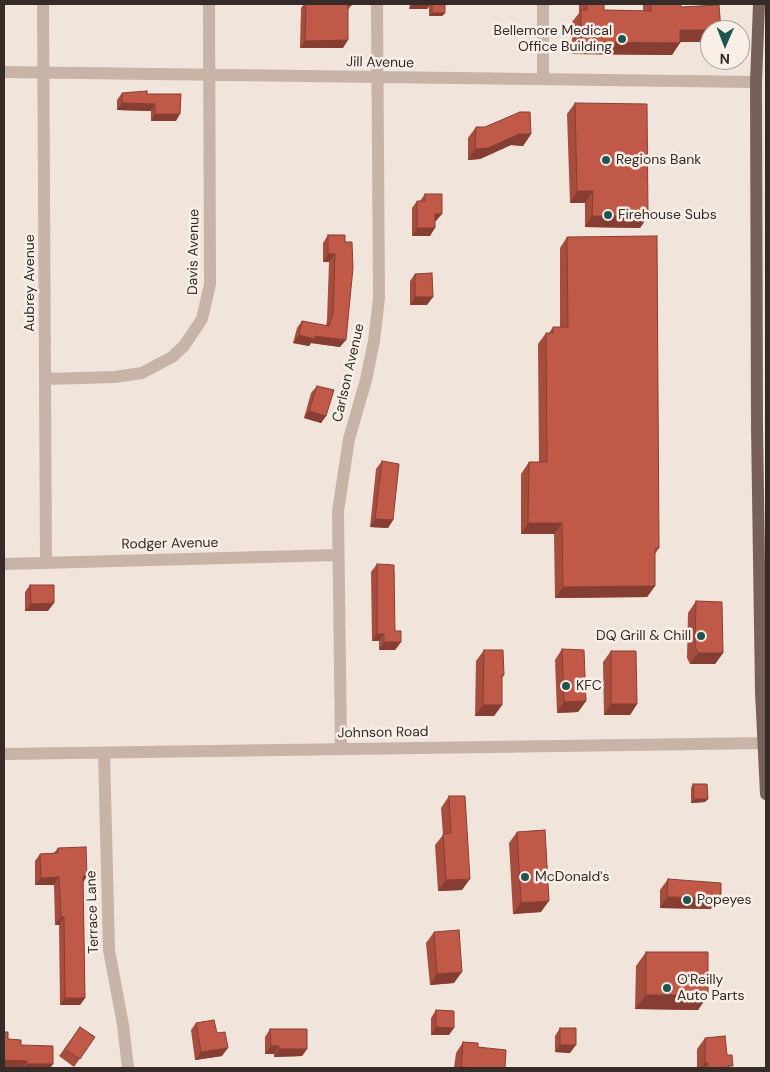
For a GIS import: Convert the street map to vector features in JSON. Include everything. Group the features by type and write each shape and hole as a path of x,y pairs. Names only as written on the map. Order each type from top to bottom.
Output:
{"main road":[{"path":"759,4 756,82 756,427 766,794"}],"street":[{"name":"Aubrey Avenue","path":"43,4 46,562"},
{"name":"Davis Avenue","path":"45,379 115,377 148,370 172,357 184,346 202,319 210,284 209,4"},
{"name":"Carlson Avenue","path":"341,748 338,555 342,477 374,341 379,298 377,4"},
{"path":"543,4 543,79"},
{"name":"Jill Avenue","path":"4,72 756,82"},
{"name":"Rodger Avenue","path":"4,564 338,555"},
{"name":"Johnson Road","path":"4,754 764,743"},
{"name":"Terrace Lane","path":"104,752 109,950 123,1025 128,1068"}],"building":[{"path":"306,4 352,4 348,5 348,40 305,41"},
{"path":"432,4 445,4 445,13 432,13"},
{"path":"587,4 604,4 604,10 651,11 651,4 681,4 681,7 719,5 720,20 700,20 700,30 680,30 680,43 581,42 581,10 587,10"},
{"path":"147,91 147,94 181,94 180,114 155,114 155,104 122,103 122,93"},
{"path":"575,103 647,104 648,216 592,216 593,191 577,191"},
{"path":"520,112 530,112 531,134 519,134 488,148 475,149 476,127 485,127"},
{"path":"425,194 442,194 442,214 435,214 435,228 417,228 417,201 425,201"},
{"path":"328,235 345,235 345,242 352,242 353,268 346,340 315,336 315,339 299,335 302,321 329,326 333,313 335,254 328,254"},
{"path":"657,236 659,548 655,549 655,586 563,587 562,523 528,523 529,462 547,462 546,333 553,333 553,327 568,327 567,237"},
{"path":"432,273 433,297 415,297 415,274"},
{"path":"317,386 334,390 326,416 309,411"},
{"path":"382,461 399,464 393,520 375,519"},
{"path":"377,564 394,565 395,631 401,631 401,642 384,642 384,634 377,634"},
{"path":"30,585 54,585 54,603 31,604"},
{"path":"696,601 722,602 723,653 698,653 695,647"},
{"path":"562,649 584,650 586,701 564,702"},
{"path":"484,650 503,650 502,705 483,705"},
{"path":"611,651 636,651 637,704 611,704"},
{"path":"693,784 707,784 708,799 694,799"},
{"path":"449,796 465,796 470,879 446,880 443,834 451,833"},
{"path":"545,830 549,901 521,903 517,832"},
{"path":"86,847 87,876 83,876 85,998 65,998 64,917 61,917 59,877 41,878 40,854 58,853 58,848"},
{"path":"668,879 721,883 721,894 719,894 719,898 667,897"},
{"path":"459,930 462,972 437,974 434,932"},
{"path":"646,952 708,952 708,995 646,995"},
{"path":"436,1010 454,1011 454,1028 436,1027"},
{"path":"214,1020 217,1033 225,1032 228,1048 201,1052 196,1023"},
{"path":"80,1027 95,1037 80,1059 65,1049"},
{"path":"560,1028 576,1028 576,1045 560,1045"},
{"path":"270,1029 307,1029 307,1049 279,1049 279,1046 271,1046"},
{"path":"4,1032 8,1032 8,1039 21,1040 21,1045 53,1046 53,1064 27,1064 27,1061 4,1060"},
{"path":"725,1036 727,1055 732,1055 733,1066 728,1066 728,1068 708,1068 708,1063 705,1063 705,1038"},
{"path":"463,1042 478,1043 478,1047 506,1050 505,1068 461,1067"}],"place":[{"name":"Bellemore Medical Office Building","path":"622,39"},
{"name":"Regions Bank","path":"606,160"},
{"name":"Firehouse Subs","path":"608,215"},
{"name":"DQ Grill & Chill","path":"701,636"},
{"name":"KFC","path":"566,686"},
{"name":"McDonald's","path":"525,877"},
{"name":"Popeyes","path":"687,900"},
{"name":"O'Reilly Auto Parts","path":"667,988"}]}
